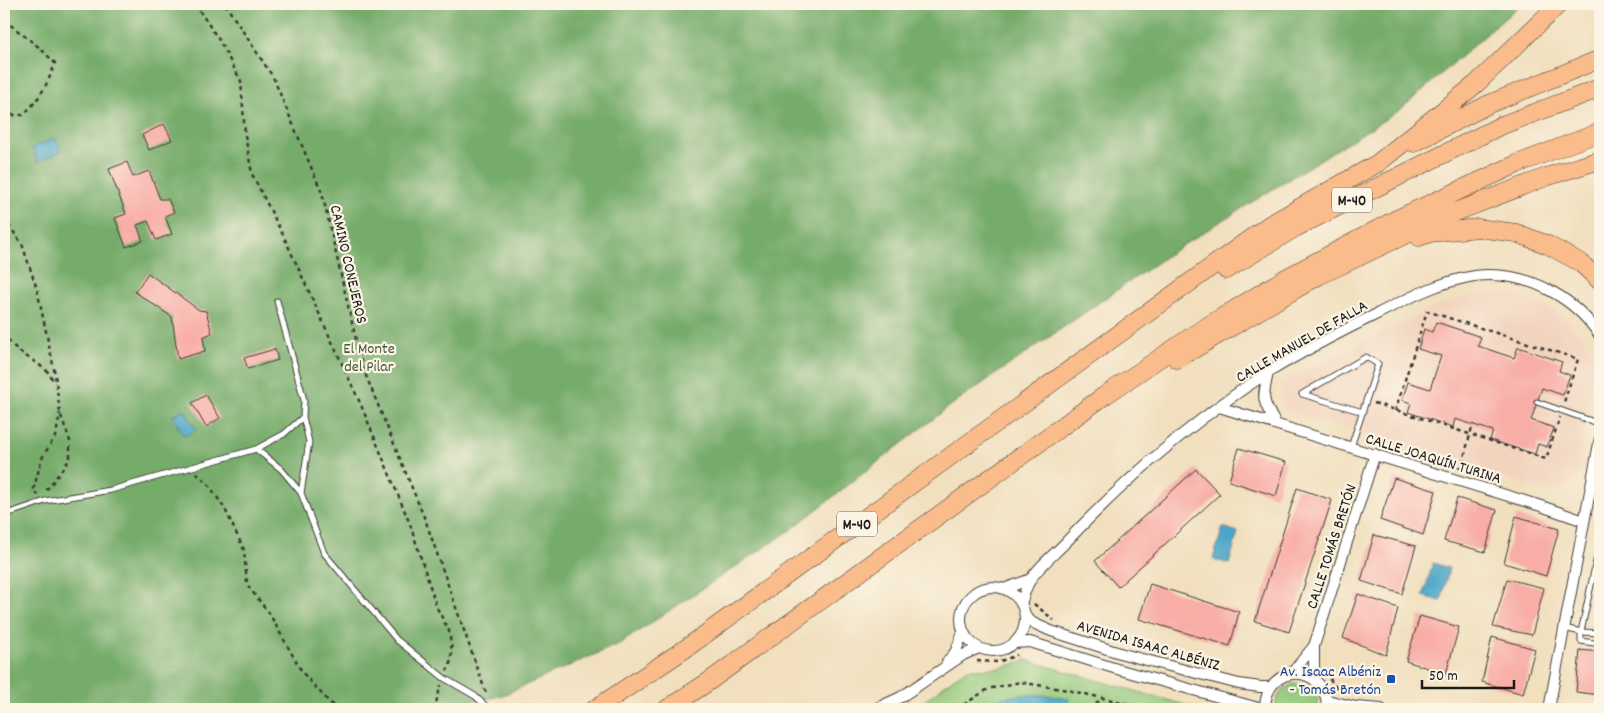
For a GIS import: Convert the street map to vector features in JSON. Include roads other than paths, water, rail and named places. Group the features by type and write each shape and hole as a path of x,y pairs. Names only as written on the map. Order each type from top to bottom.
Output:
{"highway":[{"path":"1378,163 1476,84 1559,4"},
{"path":"1116,336 1270,226 1378,163 1489,104 1600,59"},
{"name":"M-40","path":"595,709 685,648 1116,336 1295,228 1500,126 1600,88"},
{"name":"M-40","path":"667,709 708,682 1124,383 1198,332 1284,279 1397,219 1517,164 1600,132"},
{"path":"1124,383 1183,356 1318,276 1443,217 1546,178 1600,160"},
{"path":"1318,276 1430,233 1478,228 1516,233 1548,245 1581,263 1600,282"}],"street":[{"name":"CALLE MANUEL DE FALLA","path":"1021,604 1031,579 1101,505 1147,464 1219,407 1268,373 1344,330 1398,303 1468,277 1508,277 1545,288 1573,305 1584,315 1600,336"},
{"path":"1268,373 1264,391 1265,405 1276,424"},
{"name":"CALLE JOAQUÍN TURINA","path":"1219,407 1414,466 1584,521"},
{"path":"1549,709 1600,438"},
{"name":"CALLE TOMÁS BRETÓN","path":"1314,679 1314,646 1375,454"},
{"name":"CALLE MANUEL DE FALLA","path":"1004,589 1031,579"},
{"path":"986,588 1004,589 1014,595 1021,604 1025,616 1024,626 1021,635 1014,643 1004,649 992,651 980,648 967,638 961,623 961,614 964,604 977,591 986,588"},
{"name":"AVENIDA ISAAC ALBÉNIZ","path":"1025,616 1033,623 1051,631 1123,654 1239,684 1260,687 1270,686"},
{"path":"941,669 956,650 964,632"},
{"name":"AVENIDA ISAAC ALBÉNIZ","path":"1014,643 1030,642 1117,669 1263,709"},
{"name":"CALLE TOMÁS BRETÓN","path":"1291,674 1314,646"},
{"path":"875,709 901,698 963,655 980,648"},
{"path":"1263,709 1270,686 1279,678 1291,674 1303,674 1314,679 1323,688 1327,705 1381,709"}],"lane":[{"path":"277,301 304,400 303,417 309,442 301,492"},
{"path":"1351,447 1363,412 1378,364 1366,358 1302,394 1363,412"},
{"path":"1537,402 1600,424"},
{"path":"4,515 45,500 111,490 256,449 284,434 303,417"},
{"path":"256,449 281,469 301,492 324,553 397,640 444,678 475,696 489,709"},
{"path":"1600,554 1581,632 1581,641 1600,644"},
{"path":"1564,628 1581,632 1600,633"}],"water":[{"path":"55,138 61,151 38,162 32,148"},
{"path":"184,409 196,430 184,436 172,416"},
{"path":"1223,527 1238,532 1229,564 1213,559"},
{"path":"1433,563 1449,568 1441,601 1423,596"},
{"path":"1044,695 1069,699 1066,709 974,709 1001,698"}],"place":[{"name":"Av. Isaac Albéniz - Tomás Bretón","path":"1391,679"}],"park label":[{"name":"El Monte del Pilar","path":"369,356"}]}
